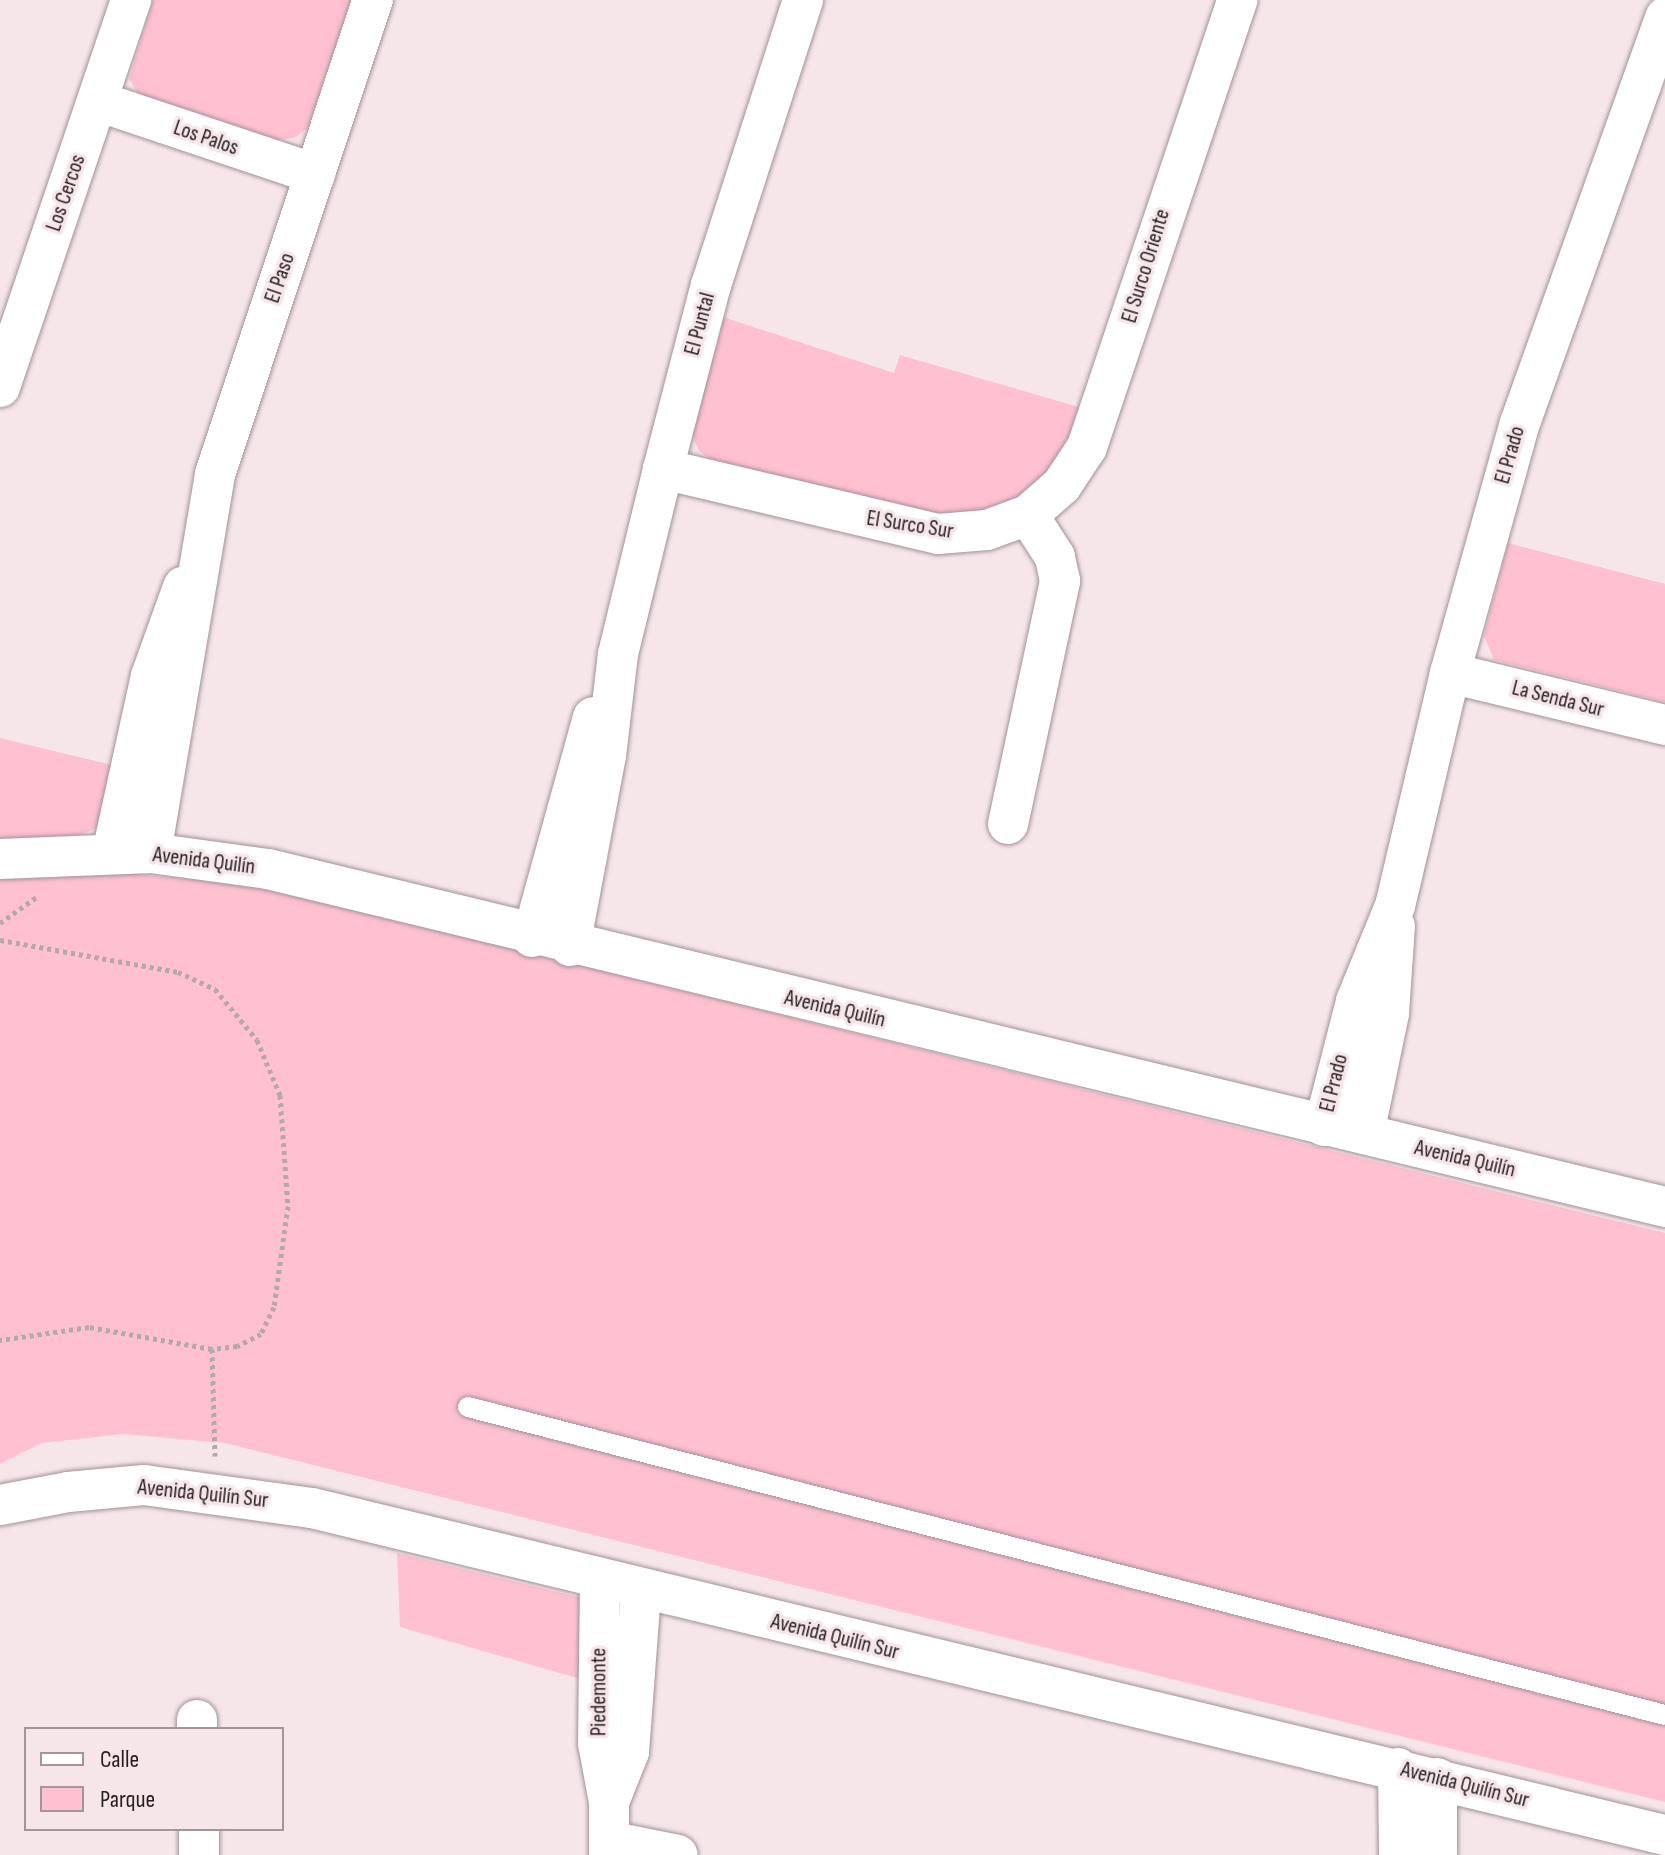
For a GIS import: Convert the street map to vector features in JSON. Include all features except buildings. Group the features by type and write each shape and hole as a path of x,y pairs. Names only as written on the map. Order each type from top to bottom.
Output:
{"street":[{"name":"Los Cercos","path":"0,387 131,0"},
{"name":"El Paso","path":"131,853 188,651 197,559 215,474 373,0"},
{"name":"El Puntal","path":"551,941 575,770 618,654 711,285 803,0"},
{"name":"El Surco Oriente","path":"1028,515 1062,485 1087,447 1237,0"},
{"name":"El Prado","path":"1324,1126 1356,1001 1395,906 1450,673 1533,381 1665,17"},
{"name":"Los Palos","path":"97,101 315,174"},
{"name":"El Surco Sur","path":"663,469 938,534 987,530 1028,515"},
{"path":"1008,824 1060,581 1055,557 1028,515"},
{"name":"La Senda Sur","path":"1450,673 1665,725"},
{"name":"Avenida Quilín","path":"0,859 131,853 268,869 551,941 1665,1207"},
{"name":"El Prado","path":"1364,1134 1390,1002 1395,906"},
{"name":"Avenida Quilín Sur","path":"0,1505 104,1487 216,1492 312,1508 641,1591 1398,1768 1665,1835"},
{"name":"Piedemonte","path":"600,1581 598,1743 609,1833"},
{"name":"Piedemonte","path":"609,1833 629,1752 641,1591"},
{"path":"1398,1768 1399,1855"},
{"path":"1437,1778 1437,1855"},
{"path":"199,1831 199,1855"},
{"path":"609,1833 678,1855"}],"lane":[{"path":"468,1407 1665,1715"}],"path":[{"path":"0,940 178,972 215,989 257,1040 280,1095 288,1206 274,1307 261,1334 237,1346 212,1349 89,1327 0,1340"},
{"path":"212,1349 216,1492"}],"green space":[{"path":"153,0 351,0 308,128 294,138 276,140 141,98 129,79"},
{"path":"723,317 894,373 900,355 1082,408 1057,462 1031,491 999,510 949,517 713,461 699,451 692,435"},
{"path":"1508,543 1665,584 1665,702 1494,660 1484,636"},
{"path":"0,738 116,766 98,828 73,837 0,845"},
{"path":"98,871 228,882 335,905 1665,1233 1665,1802 225,1443 123,1434 41,1443 0,1464 0,876"},
{"path":"397,1553 595,1601 591,1682 400,1627"}]}
